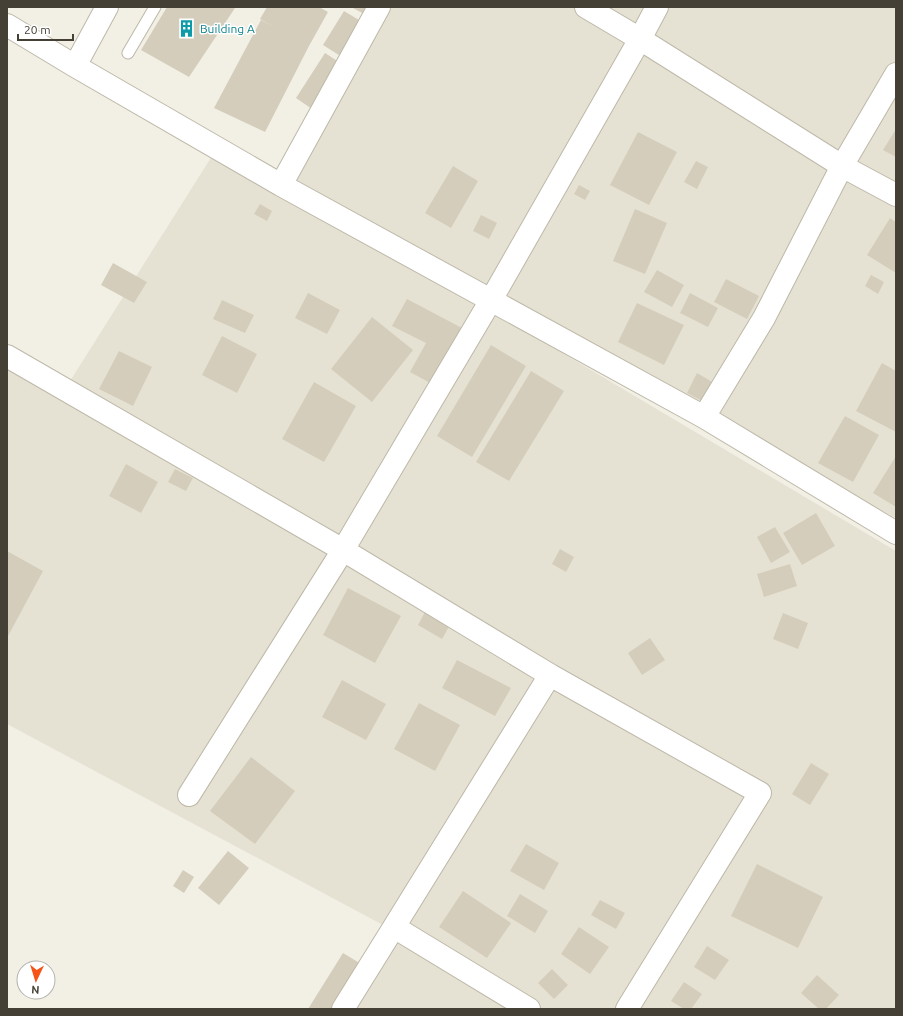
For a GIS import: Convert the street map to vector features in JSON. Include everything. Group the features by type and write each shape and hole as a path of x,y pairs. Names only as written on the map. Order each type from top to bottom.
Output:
{"street":[{"path":"74,66 107,7"},
{"path":"281,185 379,7"},
{"path":"586,7 640,39 842,166 896,195"},
{"path":"189,795 343,550 491,300 657,7"},
{"path":"7,25 74,66 281,185 704,417 896,533"},
{"path":"704,417 764,318 842,166 896,74"},
{"path":"7,356 343,550 550,675 760,793 627,1009"},
{"path":"343,1009 550,675"},
{"path":"394,927 529,1009"}],"lane":[{"path":"128,53 154,7"}],"shaded area":[{"path":"385,7 896,7 896,518 704,417 281,185"},
{"path":"217,148 896,551 896,1009 348,1009 396,932 7,724 7,356 65,389"}],"building":[{"name":"Building A","path":"167,7 235,8 189,77 141,50"},
{"path":"267,7 319,7 328,12 265,132 214,108 261,20 274,27 260,19"},
{"path":"351,7 373,7 368,16"},
{"path":"344,11 364,23 342,57 323,45"},
{"path":"325,53 342,64 312,109 296,98"},
{"path":"896,129 896,157 883,150"},
{"path":"638,132 677,152 649,205 610,185"},
{"path":"696,161 708,167 697,189 684,182"},
{"path":"453,166 478,181 451,228 425,213"},
{"path":"579,185 590,191 585,200 574,194"},
{"path":"260,204 272,211 267,221 254,214"},
{"path":"635,209 667,223 645,274 613,261"},
{"path":"481,215 497,223 489,239 473,231"},
{"path":"890,218 896,222 896,273 867,255"},
{"path":"113,263 147,282 134,303 101,285"},
{"path":"657,270 684,285 672,307 644,292"},
{"path":"871,275 884,282 878,294 865,286"},
{"path":"726,279 759,296 747,319 714,302"},
{"path":"308,293 340,310 327,334 295,318"},
{"path":"690,293 718,308 708,327 680,313"},
{"path":"407,299 462,328 432,384 410,372 426,343 392,326"},
{"path":"222,300 254,315 245,333 213,319"},
{"path":"637,303 684,325 664,365 618,342"},
{"path":"372,317 413,350 372,402 331,369"},
{"path":"222,336 257,354 237,393 202,375"},
{"path":"491,345 526,366 472,457 437,436"},
{"path":"119,351 152,367 133,406 99,389"},
{"path":"882,363 896,371 896,432 856,411"},
{"path":"531,371 564,391 509,481 476,462"},
{"path":"697,373 714,383 704,402 687,393"},
{"path":"314,382 356,406 324,462 282,439"},
{"path":"845,416 879,435 853,482 818,463"},
{"path":"896,456 896,507 873,493"},
{"path":"126,464 158,482 141,513 109,496"},
{"path":"175,469 193,478 186,491 168,482"},
{"path":"816,513 835,546 802,565 783,533"},
{"path":"775,527 790,552 771,563 757,537"},
{"path":"560,549 574,557 566,572 552,564"},
{"path":"7,551 43,571 7,638"},
{"path":"790,564 797,586 764,597 757,574"},
{"path":"348,588 401,616 375,663 323,635"},
{"path":"425,612 450,625 442,639 418,625"},
{"path":"783,613 808,623 798,649 773,639"},
{"path":"650,638 665,660 642,675 628,653"},
{"path":"457,660 511,688 495,716 442,688"},
{"path":"342,680 386,704 366,740 322,717"},
{"path":"419,703 460,725 435,771 394,749"},
{"path":"251,757 295,791 255,844 210,811"},
{"path":"811,763 829,774 810,805 792,794"},
{"path":"526,844 559,863 544,890 510,871"},
{"path":"228,851 249,868 219,905 198,888"},
{"path":"757,864 823,897 798,948 731,916"},
{"path":"183,870 194,877 184,893 173,886"},
{"path":"463,891 511,923 487,958 439,927"},
{"path":"520,894 548,911 535,933 507,916"},
{"path":"600,900 625,913 616,929 591,915"},
{"path":"579,927 609,947 590,974 561,954"},
{"path":"707,946 729,960 715,980 694,967"},
{"path":"343,953 363,965 335,1009 308,1009"},
{"path":"552,969 568,985 554,999 538,983"},
{"path":"817,975 839,995 826,1009 819,1009 801,993"},
{"path":"684,982 702,994 691,1009 684,1009 671,1001"}],"place":[{"name":"Building A","path":"187,29"}]}
